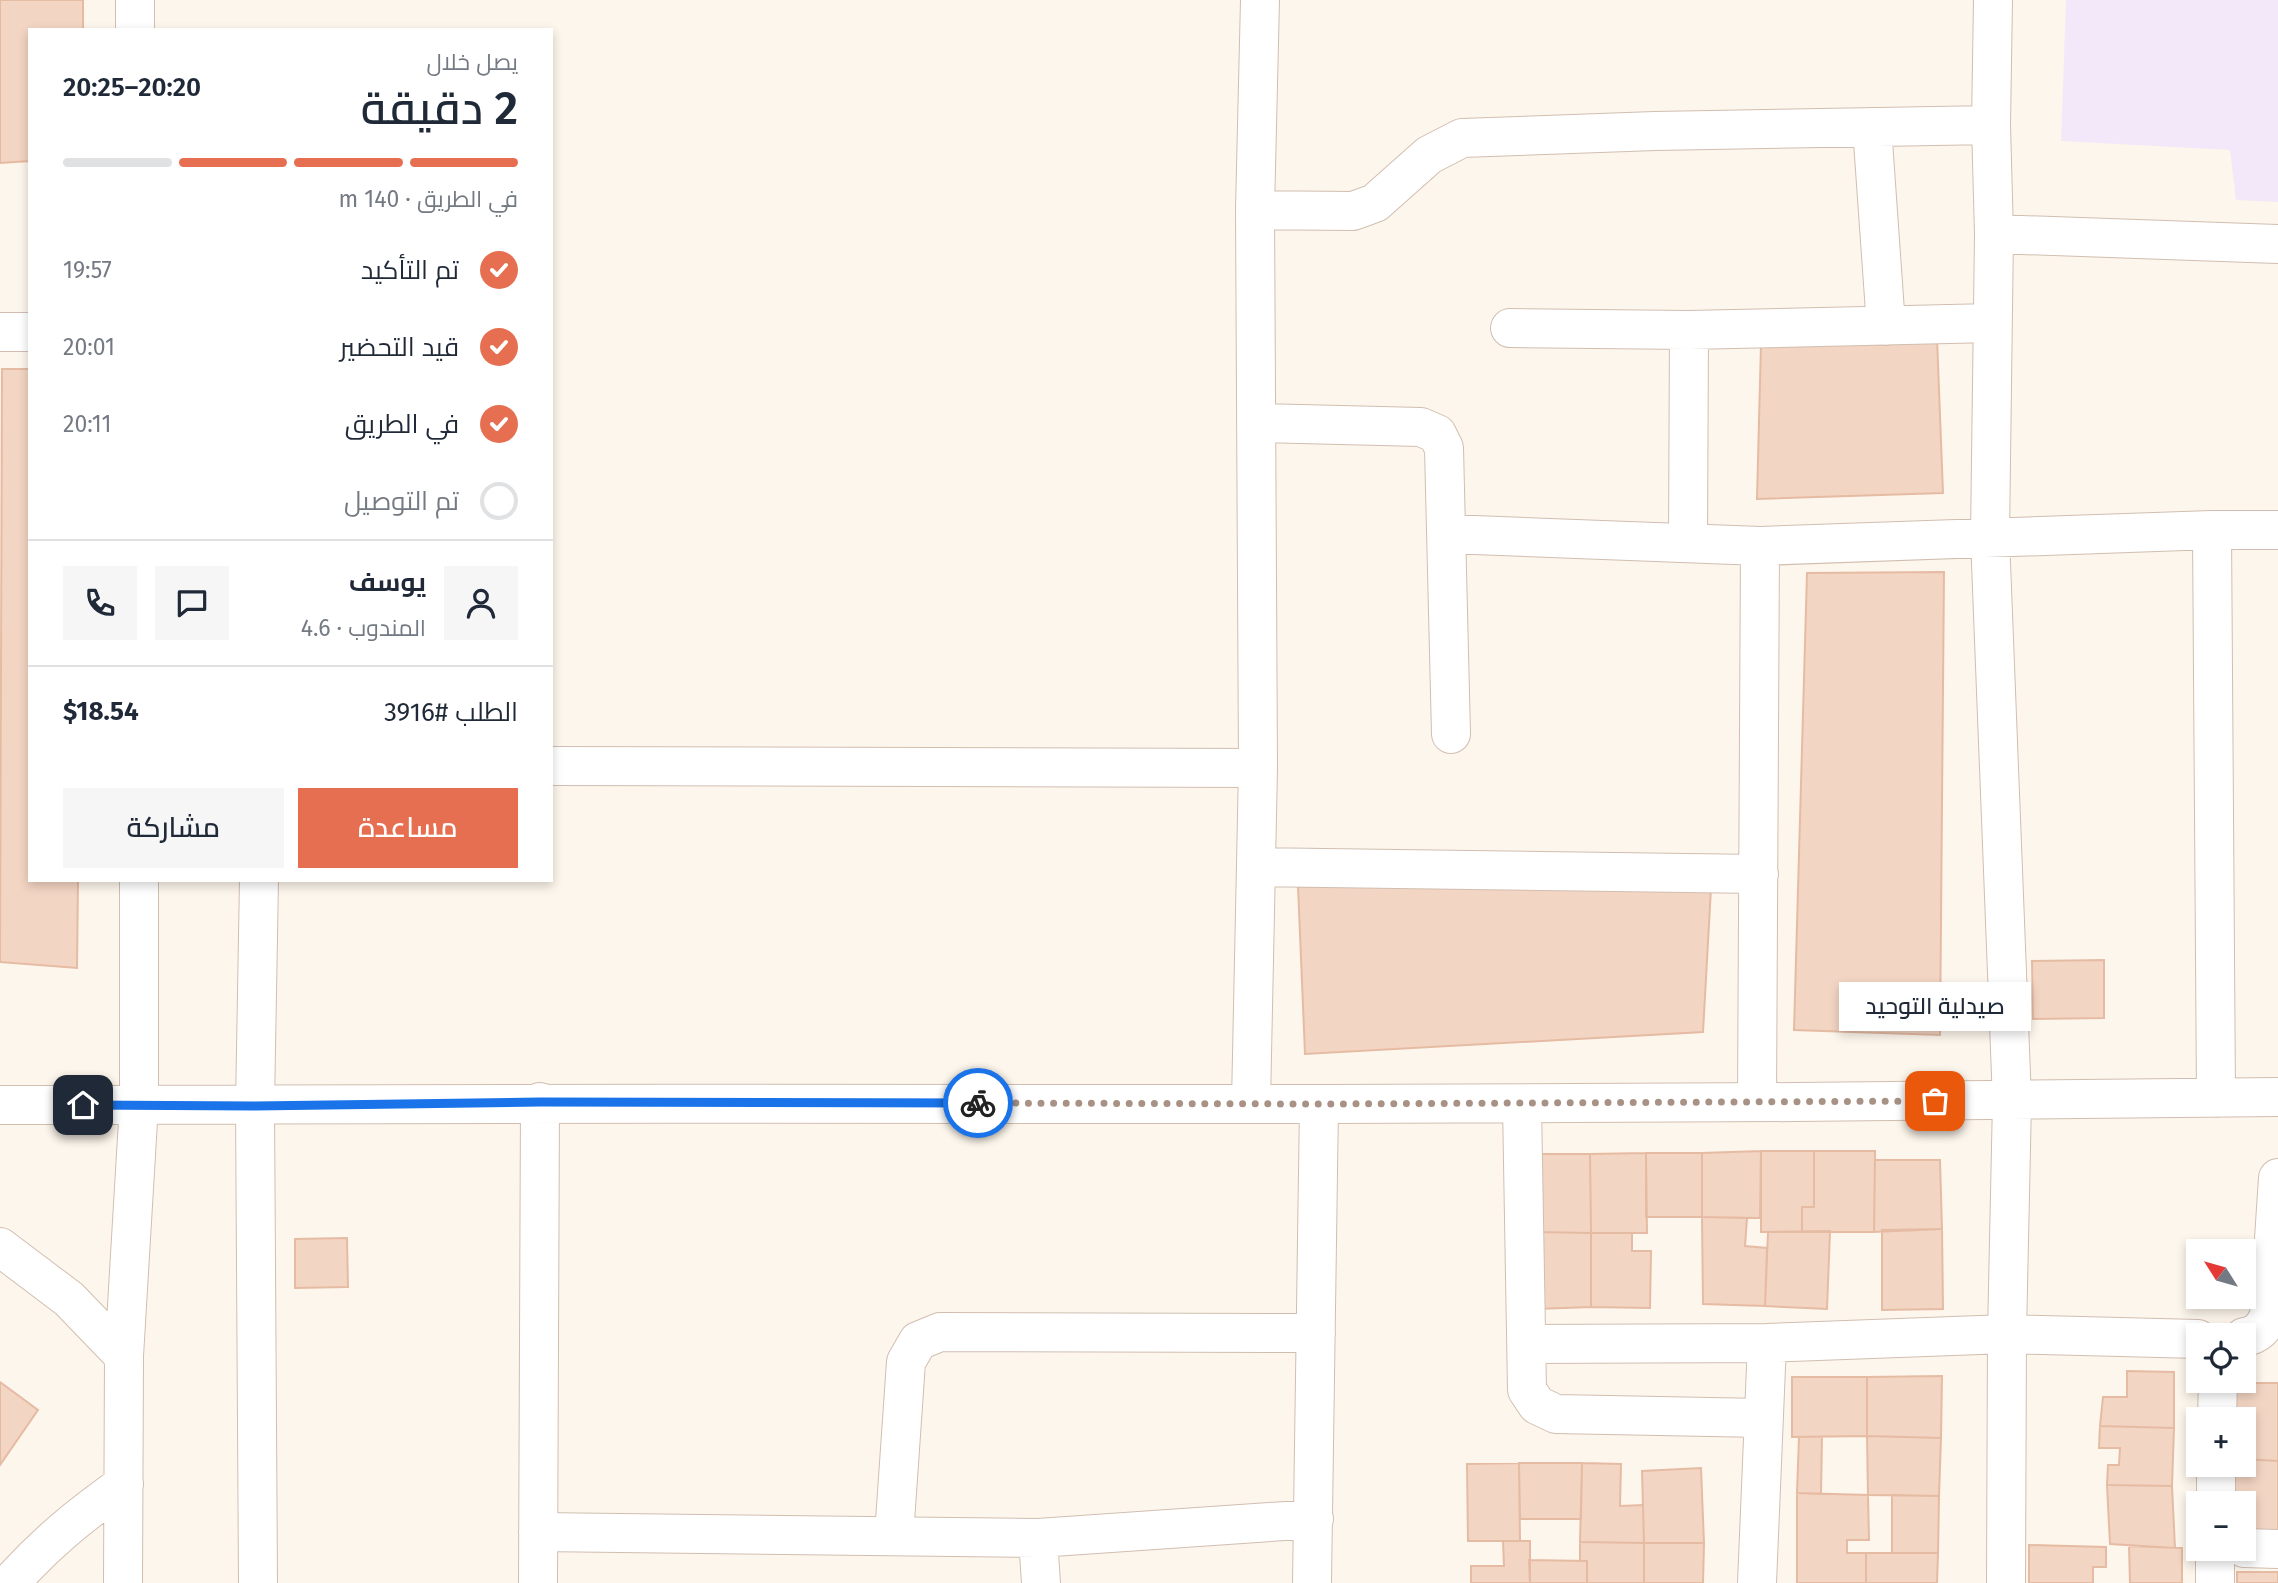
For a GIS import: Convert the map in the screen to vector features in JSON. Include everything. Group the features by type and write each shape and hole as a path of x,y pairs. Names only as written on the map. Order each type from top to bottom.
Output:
{"street":[{"path":"135,0 135,28"},
{"path":"1251,1103 1258,768 1255,210 1259,0"},
{"path":"1993,0 1991,125 1994,233 1990,537 2012,1101 2006,1583"},
{"path":"1255,210 1353,211 1375,203 1429,155 1462,138 1655,131 1991,125"},
{"path":"1872,127 1886,326"},
{"path":"1994,233 2278,244"},
{"path":"1510,328 1689,330 1992,323"},
{"path":"1688,543 1689,330"},
{"path":"0,332 28,332"},
{"path":"1256,423 1421,427 1437,434 1444,448 1451,734"},
{"path":"2212,530 2216,1098"},
{"path":"1448,534 1760,546 2278,530"},
{"path":"1757,1102 1760,546"},
{"path":"553,766 1258,768"},
{"path":"1256,867 1759,874"},
{"path":"123,1583 124,1356 139,1104 139,882"},
{"path":"258,1583 255,1106 259,882"},
{"path":"0,1105 255,1106 540,1102 1522,1104 2278,1097"},
{"path":"538,1583 540,1102"},
{"path":"1312,1583 1319,1104"},
{"path":"1522,1104 1527,1390 1537,1405 1556,1414 1762,1418"},
{"path":"2256,1333 2264,1328 2269,1315 2278,1178"},
{"path":"0,1247 69,1299 124,1356"},
{"path":"894,1536 906,1362 918,1341 940,1332 1316,1332"},
{"path":"1527,1344 1767,1343 2007,1334 2186,1339"},
{"path":"1757,1583 1767,1343"},
{"path":"10,1583 39,1550 80,1515 124,1484"},
{"path":"538,1532 1038,1538 1314,1519"},
{"path":"1038,1538 1041,1583"},
{"path":"2256,1548 2278,1549"},
{"path":"2215,1561 2215,1583"}],"shaded area":[{"path":"2066,0 2278,0 2278,202 2236,200 2230,150 2061,141"}],"building":[{"path":"0,0 83,0 83,28 28,28 28,161 0,163"},
{"path":"1937,338 1943,493 1757,499 1761,344"},
{"path":"2,369 28,369 28,882 78,882 77,968 0,962"},
{"path":"1944,572 1940,1035 1794,1030 1807,573"},
{"path":"1298,886 1711,888 1703,1032 1305,1054"},
{"path":"2104,960 2104,1018 2033,1019 2032,961"},
{"path":"1761,1151 1760,1218 1702,1217 1702,1153"},
{"path":"1761,1151 1814,1151 1814,1207 1802,1207 1802,1232 1761,1232"},
{"path":"1814,1151 1875,1151 1874,1232 1802,1232 1802,1207 1814,1207"},
{"path":"1646,1153 1647,1233 1591,1233 1590,1154"},
{"path":"1646,1153 1702,1153 1702,1217 1646,1217"},
{"path":"1535,1154 1590,1154 1591,1233 1536,1232"},
{"path":"1875,1160 1940,1160 1942,1229 1874,1232"},
{"path":"1702,1217 1747,1218 1745,1246 1767,1248 1765,1306 1703,1304"},
{"path":"1942,1229 1943,1309 1882,1310 1882,1230"},
{"path":"1830,1231 1827,1309 1765,1306 1768,1232"},
{"path":"1536,1232 1591,1233 1591,1307 1536,1309"},
{"path":"1591,1233 1632,1233 1632,1251 1651,1251 1650,1308 1591,1307"},
{"path":"347,1238 348,1287 295,1288 295,1239"},
{"path":"2127,1371 2174,1372 2174,1428 2100,1426 2103,1397 2127,1397"},
{"path":"1942,1376 1941,1438 1867,1436 1867,1377"},
{"path":"1792,1377 1867,1377 1867,1436 1792,1437"},
{"path":"0,1382 38,1410 0,1465"},
{"path":"2256,1383 2278,1383 2278,1461 2256,1460 2256,1407 2227,1407 2228,1393 2256,1393"},
{"path":"2100,1426 2174,1428 2172,1486 2107,1485 2108,1465 2119,1465 2120,1448 2099,1448"},
{"path":"1867,1436 1941,1438 1939,1496 1868,1495"},
{"path":"1799,1437 1822,1437 1821,1494 1797,1493"},
{"path":"2256,1460 2278,1461 2278,1533 2256,1532 2256,1491 2226,1491 2227,1477 2256,1477"},
{"path":"1519,1463 1582,1463 1581,1519 1520,1519"},
{"path":"1519,1463 1520,1541 1468,1541 1467,1464"},
{"path":"1582,1463 1621,1464 1620,1506 1643,1505 1644,1543 1580,1542"},
{"path":"1701,1468 1704,1543 1644,1543 1642,1471"},
{"path":"2107,1485 2172,1486 2175,1548 2110,1544"},
{"path":"1797,1493 1868,1495 1869,1540 1847,1540 1847,1553 1866,1553 1866,1583 1797,1583"},
{"path":"1892,1495 1939,1496 1938,1553 1892,1553"},
{"path":"1503,1541 1530,1541 1530,1583 1471,1583 1471,1566 1504,1566"},
{"path":"1580,1542 1644,1543 1644,1583 1587,1583 1587,1561 1580,1561"},
{"path":"1644,1543 1704,1543 1703,1583 1644,1583"},
{"path":"2029,1545 2106,1547 2106,1567 2093,1567 2093,1583 2029,1583"},
{"path":"2129,1546 2182,1548 2182,1583 2130,1583"},
{"path":"1866,1553 1938,1553 1937,1583 1866,1583"},
{"path":"1529,1560 1587,1561 1587,1583 1530,1583"},
{"path":"2237,1572 2278,1572 2278,1583 2237,1583"}],"way so far":[{"path":"978,1103 1935,1101"}],"place":[{"name":"صيدلية التوحيد","path":"1935,1101"}],"route":[{"path":"83,1105 978,1103"}]}
